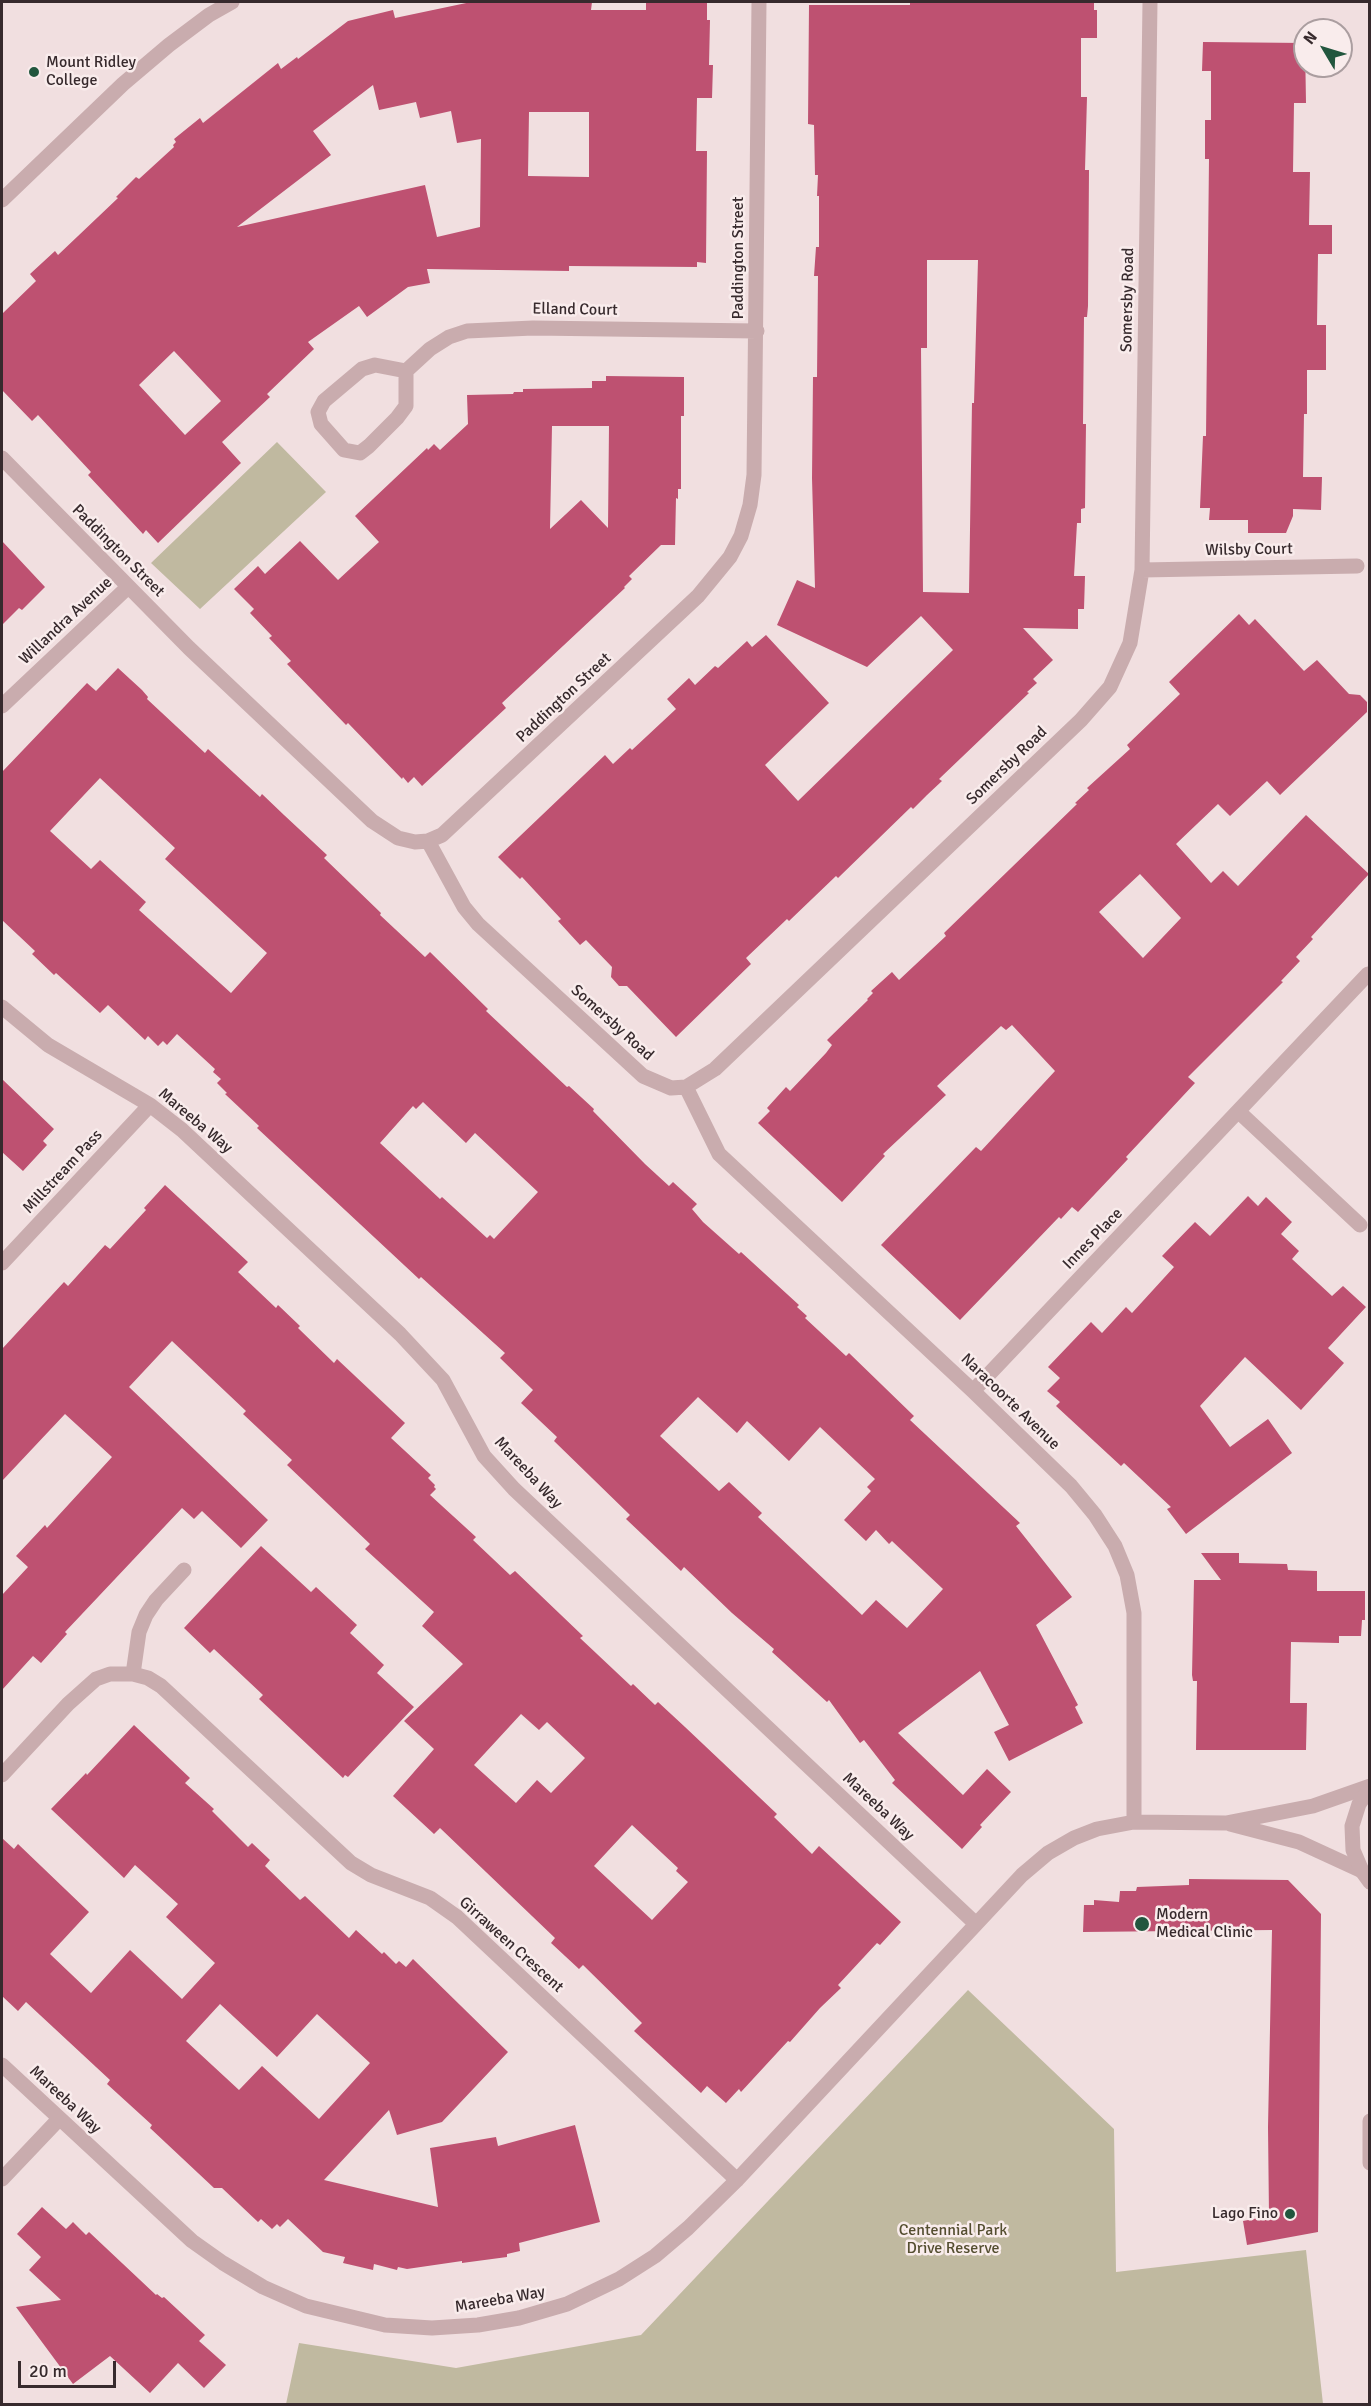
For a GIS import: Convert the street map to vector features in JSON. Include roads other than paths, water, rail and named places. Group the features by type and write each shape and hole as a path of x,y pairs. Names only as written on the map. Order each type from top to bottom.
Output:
{"street":[{"path":"2,200 123,84 177,39 232,2"},
{"name":"Paddington Street","path":"2,458 128,587 372,821 398,838 415,842 428,841 442,835 698,596 730,557 741,536 750,505 754,475 759,2"},
{"name":"Somersby Road","path":"428,841 464,907 478,924 643,1076 671,1088 686,1087 715,1069 1081,720 1110,687 1130,643 1142,570 1150,2"},
{"name":"Elland Court","path":"406,371 430,349 467,331 532,328 757,331"},
{"path":"375,365 406,371 406,406 397,418 360,453 344,450 321,424 318,412 324,400 362,369 375,365"},
{"name":"Wilsby Court","path":"1142,570 1357,566"},
{"name":"Willandra Avenue","path":"2,706 128,587"},
{"name":"Innes Place","path":"974,1391 1368,974"},
{"name":"Mareeba Way","path":"2,1007 48,1045 150,1105 212,1157 427,1360 443,1380 484,1456 514,1489 976,1924"},
{"name":"Naracoorte Avenue","path":"686,1087 719,1154 974,1391 1071,1486 1115,1546 1127,1575 1134,1613 1134,1822"},
{"name":"Millstream Pass","path":"2,1263 150,1105"},
{"path":"1239,1112 1360,1225"},
{"path":"133,1674 139,1632 146,1615 156,1600 184,1570"},
{"name":"Girraween Crescent","path":"2,1774 68,1704 96,1679 110,1674 133,1674 148,1678 161,1686 351,1863 370,1875 430,1898 457,1917 737,2180"},
{"path":"1366,1877 1353,1850 1352,1826 1359,1804 1370,1787"},
{"name":"Mareeba Way","path":"2,2065 192,2241 263,2287 306,2306 343,2317 385,2325 432,2328 478,2325 519,2318 567,2304 619,2279 655,2256 688,2228 737,2180 1022,1875 1048,1853 1096,1829 1134,1822 1226,1823 1313,1806 1370,1787"},
{"name":"Mareeba Way","path":"1226,1823 1299,1842 1366,1877"},
{"path":"2,2179 58,2119"},
{"path":"1370,2121 1370,2163"}],"place":[{"name":"Mount Ridley College","path":"34,72"},
{"name":"Modern Medical Clinic","path":"1142,1924"},
{"name":"Lago Fino","path":"1290,2214"}],"park label":[{"name":"Centennial Park Drive Reserve","path":"953,2240"}]}
